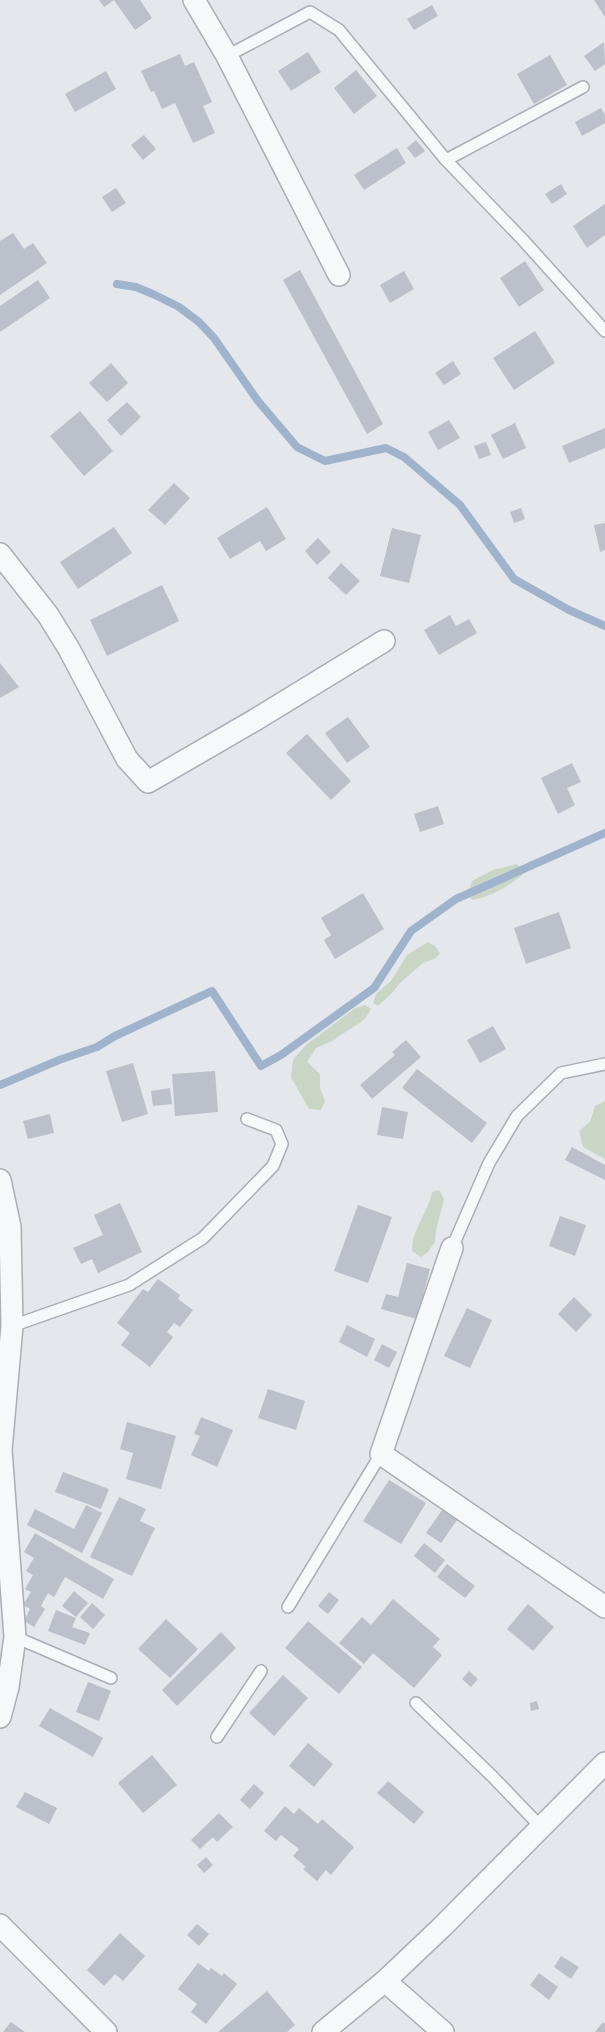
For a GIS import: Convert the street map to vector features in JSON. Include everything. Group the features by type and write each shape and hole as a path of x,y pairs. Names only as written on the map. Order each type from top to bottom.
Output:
{"street":[{"path":"194,0 227,56 339,275"},
{"path":"0,554 48,615 69,649 127,758 148,782 255,720 384,641"},
{"path":"0,1180 10,1227 12,1326 1,1450 15,1637 8,1687 0,1717"},
{"path":"452,1248 381,1454 605,1607"},
{"path":"323,2032 385,1981 442,1927 605,1763"},
{"path":"0,1925 106,2032"},
{"path":"385,1981 443,2032"}],"lane":[{"path":"227,56 310,12 339,30 446,160 530,247 605,331"},
{"path":"446,160 583,87"},
{"path":"452,1248 489,1163 517,1116 561,1073 605,1064"},
{"path":"12,1326 129,1285 203,1238 273,1166 282,1144 276,1130 247,1119"},
{"path":"288,1607 381,1454"},
{"path":"15,1637 111,1678"},
{"path":"217,1737 261,1671"},
{"path":"416,1704 492,1776 541,1827"}],"green space":[{"path":"517,864 524,873 519,878 492,894 472,900 468,893 472,881 493,870"},
{"path":"428,942 435,946 440,953 436,958 423,963 378,1006 373,1003 376,994 391,981 407,955"},
{"path":"365,1005 371,1009 365,1019 332,1041 316,1048 307,1062 320,1074 320,1088 325,1101 321,1110 309,1109 291,1077 293,1060 306,1045 354,1009"},
{"path":"605,1101 605,1159 583,1147 579,1131 590,1122 595,1106"},
{"path":"439,1190 444,1199 435,1242 428,1252 421,1257 412,1251 415,1235 432,1192"}],"building":[{"path":"99,0 114,0 104,7"},
{"path":"114,0 140,0 152,18 135,30"},
{"path":"594,0 605,0 605,17"},
{"path":"432,5 438,16 414,30 407,19"},
{"path":"604,42 605,64 595,71 584,56"},
{"path":"308,52 321,72 291,91 278,71"},
{"path":"180,54 185,66 194,62 212,102 203,106 215,133 193,143 175,103 162,109 154,91 151,92 141,71"},
{"path":"550,55 567,85 534,104 517,74"},
{"path":"356,70 377,96 354,114 334,88"},
{"path":"106,71 116,89 75,112 65,94"},
{"path":"601,108 605,115 605,123 582,136 575,122"},
{"path":"144,135 156,149 143,160 131,145"},
{"path":"416,140 425,151 415,158 407,148"},
{"path":"397,148 406,163 364,190 354,175"},
{"path":"561,184 567,194 552,204 545,194"},
{"path":"116,188 126,203 112,212 102,197"},
{"path":"605,204 605,235 587,248 573,226"},
{"path":"13,233 24,249 33,243 47,263 0,295 0,241"},
{"path":"525,261 544,290 519,307 500,278"},
{"path":"300,270 383,424 367,434 283,280"},
{"path":"404,271 414,289 390,303 380,285"},
{"path":"38,280 50,298 0,332 0,306"},
{"path":"535,331 555,363 514,390 493,358"},
{"path":"453,361 461,374 444,385 435,373"},
{"path":"111,363 128,383 107,402 89,383"},
{"path":"127,402 141,417 121,436 107,420"},
{"path":"80,411 113,451 84,476 50,436"},
{"path":"449,420 460,438 438,450 428,432"},
{"path":"515,423 526,448 503,459 491,435"},
{"path":"605,428 605,448 569,463 562,446"},
{"path":"486,442 491,455 479,459 474,446"},
{"path":"174,483 190,498 165,525 148,510"},
{"path":"267,507 286,539 266,551 260,541 230,559 217,538"},
{"path":"521,508 525,519 514,523 510,512"},
{"path":"605,523 605,550 600,552 594,525"},
{"path":"114,527 132,553 78,589 60,562"},
{"path":"392,528 421,535 409,583 380,576"},
{"path":"318,538 331,552 317,565 305,551"},
{"path":"341,563 360,581 346,595 328,578"},
{"path":"162,585 179,621 107,656 90,620"},
{"path":"450,615 456,626 469,619 477,633 439,655 424,630"},
{"path":"0,663 19,687 0,698"},
{"path":"348,717 370,747 347,763 325,733"},
{"path":"307,734 351,781 331,800 286,753"},
{"path":"572,763 581,782 567,788 575,805 558,814 541,778"},
{"path":"438,806 444,824 420,832 414,814"},
{"path":"363,893 384,929 335,959 324,940 331,935 321,918"},
{"path":"559,912 571,948 526,964 514,928"},
{"path":"493,1026 506,1049 480,1063 467,1040"},
{"path":"406,1040 421,1057 372,1099 360,1085 395,1055 392,1052"},
{"path":"133,1063 148,1114 122,1122 106,1071"},
{"path":"417,1069 487,1123 472,1143 402,1088"},
{"path":"215,1071 218,1112 175,1116 172,1074"},
{"path":"170,1088 172,1104 153,1106 151,1091"},
{"path":"382,1107 408,1112 403,1139 377,1135"},
{"path":"50,1114 54,1133 28,1139 23,1121"},
{"path":"572,1147 605,1165 605,1180 565,1160"},
{"path":"120,1203 142,1252 98,1273 92,1259 81,1264 73,1248 103,1235 94,1215"},
{"path":"358,1205 392,1217 368,1283 334,1271"},
{"path":"560,1216 586,1225 575,1256 549,1246"},
{"path":"407,1263 430,1269 417,1319 381,1309 386,1294 398,1297"},
{"path":"158,1279 180,1295 178,1299 193,1310 180,1327 174,1323 167,1332 173,1337 150,1367 121,1345 130,1333 117,1323 143,1289 148,1292"},
{"path":"574,1297 592,1315 576,1332 558,1314"},
{"path":"467,1308 492,1320 470,1368 444,1356"},
{"path":"347,1325 375,1339 367,1357 339,1342"},
{"path":"382,1344 397,1352 389,1368 374,1360"},
{"path":"268,1389 305,1401 296,1430 258,1418"},
{"path":"201,1417 233,1430 217,1467 191,1455 200,1436 194,1434"},
{"path":"127,1422 176,1436 161,1489 126,1479 133,1453 120,1449"},
{"path":"63,1472 109,1489 101,1509 55,1492"},
{"path":"389,1480 426,1503 401,1544 363,1521"},
{"path":"119,1497 146,1509 140,1521 155,1528 132,1576 90,1557"},
{"path":"86,1505 102,1513 82,1553 27,1525 35,1509 74,1529"},
{"path":"442,1510 457,1520 441,1543 426,1533"},
{"path":"35,1533 114,1579 103,1599 65,1577 54,1597 48,1593 41,1606 45,1609 34,1627 24,1621 30,1609 23,1605 31,1592 25,1589 33,1575 26,1571 34,1558 24,1552"},
{"path":"424,1543 445,1560 435,1573 414,1556"},
{"path":"447,1564 475,1586 465,1598 437,1577"},
{"path":"74,1591 88,1603 76,1617 62,1606"},
{"path":"329,1592 339,1600 328,1614 318,1606"},
{"path":"393,1599 440,1639 433,1647 442,1655 414,1688 373,1653 364,1664 339,1643 362,1617 371,1625"},
{"path":"92,1603 105,1615 93,1629 80,1617"},
{"path":"528,1604 554,1627 533,1651 507,1629"},
{"path":"56,1610 76,1618 72,1627 90,1633 85,1645 48,1631"},
{"path":"166,1619 198,1649 170,1678 138,1649"},
{"path":"308,1621 362,1667 339,1694 285,1648"},
{"path":"221,1632 236,1648 177,1706 162,1690"},
{"path":"469,1671 478,1679 471,1687 462,1679"},
{"path":"283,1675 308,1698 274,1736 249,1713"},
{"path":"88,1682 111,1691 99,1721 76,1712"},
{"path":"537,1701 539,1709 531,1711 530,1703"},
{"path":"50,1708 103,1738 93,1757 39,1726"},
{"path":"308,1743 333,1764 314,1787 289,1766"},
{"path":"152,1755 177,1785 143,1813 118,1783"},
{"path":"388,1781 424,1812 414,1824 377,1793"},
{"path":"254,1784 264,1793 250,1809 240,1800"},
{"path":"25,1792 57,1808 49,1824 16,1807"},
{"path":"285,1806 294,1814 299,1808 318,1824 322,1819 354,1847 331,1875 326,1870 317,1881 303,1869 306,1867 293,1856 299,1849 281,1835 276,1841 264,1831"},
{"path":"219,1813 233,1827 217,1842 213,1837 200,1849 191,1840"},
{"path":"206,1857 213,1865 204,1873 197,1865"},
{"path":"197,1924 209,1934 199,1946 187,1935"},
{"path":"120,1933 145,1956 123,1981 115,1974 104,1986 87,1970"},
{"path":"561,1956 579,1967 571,1979 554,1967"},
{"path":"198,1963 209,1971 211,1968 222,1976 224,1973 237,1984 206,2024 191,2012 197,2004 178,1989"},
{"path":"539,1973 558,1987 549,2000 530,1985"},
{"path":"267,1991 295,2025 287,2032 218,2032"},
{"path":"11,2022 25,2032 3,2032"},
{"path":"603,2022 605,2024 605,2032 595,2032"}],"waterway":[{"path":"117,284 136,287 155,295 179,307 199,322 214,338 258,401 297,447 325,461 386,448 404,457 460,505 514,579 569,610 605,626"},
{"path":"0,1085 59,1060 97,1047 115,1036 212,991 261,1066 281,1055 374,988 411,931 456,899 605,833"}]}
